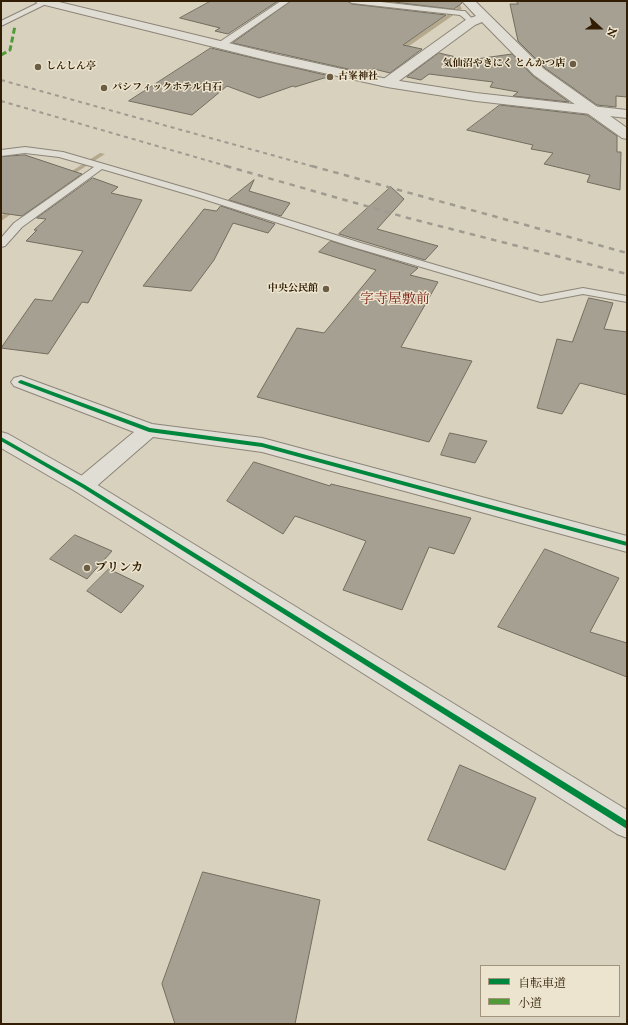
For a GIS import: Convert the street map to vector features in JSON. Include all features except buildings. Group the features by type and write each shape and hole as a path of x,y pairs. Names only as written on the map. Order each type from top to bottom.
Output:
{"street":[{"path":"468,1 485,16 539,72 627,135"},
{"path":"43,2 387,83 476,96 627,114"},
{"path":"387,83 471,22 485,16"},
{"path":"21,382 149,430 262,445 627,544"},
{"path":"83,486 149,430"},
{"path":"1,439 83,486 627,825"}],"lane":[{"path":"221,45 286,1"},
{"path":"352,1 462,13 471,22"},
{"path":"1,24 43,2"},
{"path":"1,153 25,150 60,154 200,195 357,245 541,299 583,291 627,298"},
{"path":"1,244 18,225 98,165"}],"waterway":[{"path":"397,52 460,8 456,1"},
{"path":"64,178 102,154"},
{"path":"1,219 18,207"}],"railway":[{"path":"1,80 315,167"},
{"path":"1,101 230,167"},
{"path":"226,166 408,218 627,274"},
{"path":"312,166 627,253"}],"marked path":[{"path":"1,55 10,50 15,26"}],"cycle path":[{"path":"21,382 149,430 262,445 627,544"},
{"path":"1,439 83,486 627,825"}],"place":[{"name":"気仙沼やきにく とんかつ店","path":"573,64"},
{"name":"しんしん亭","path":"38,67"},
{"name":"古峯神社","path":"330,77"},
{"name":"パシフィックホテル白石","path":"104,88"},
{"name":"中央公民館","path":"326,289"},
{"name":"ブリンカ","path":"87,568"}],"district":[{"name":"字寺屋敷前","path":"395,300"}]}
